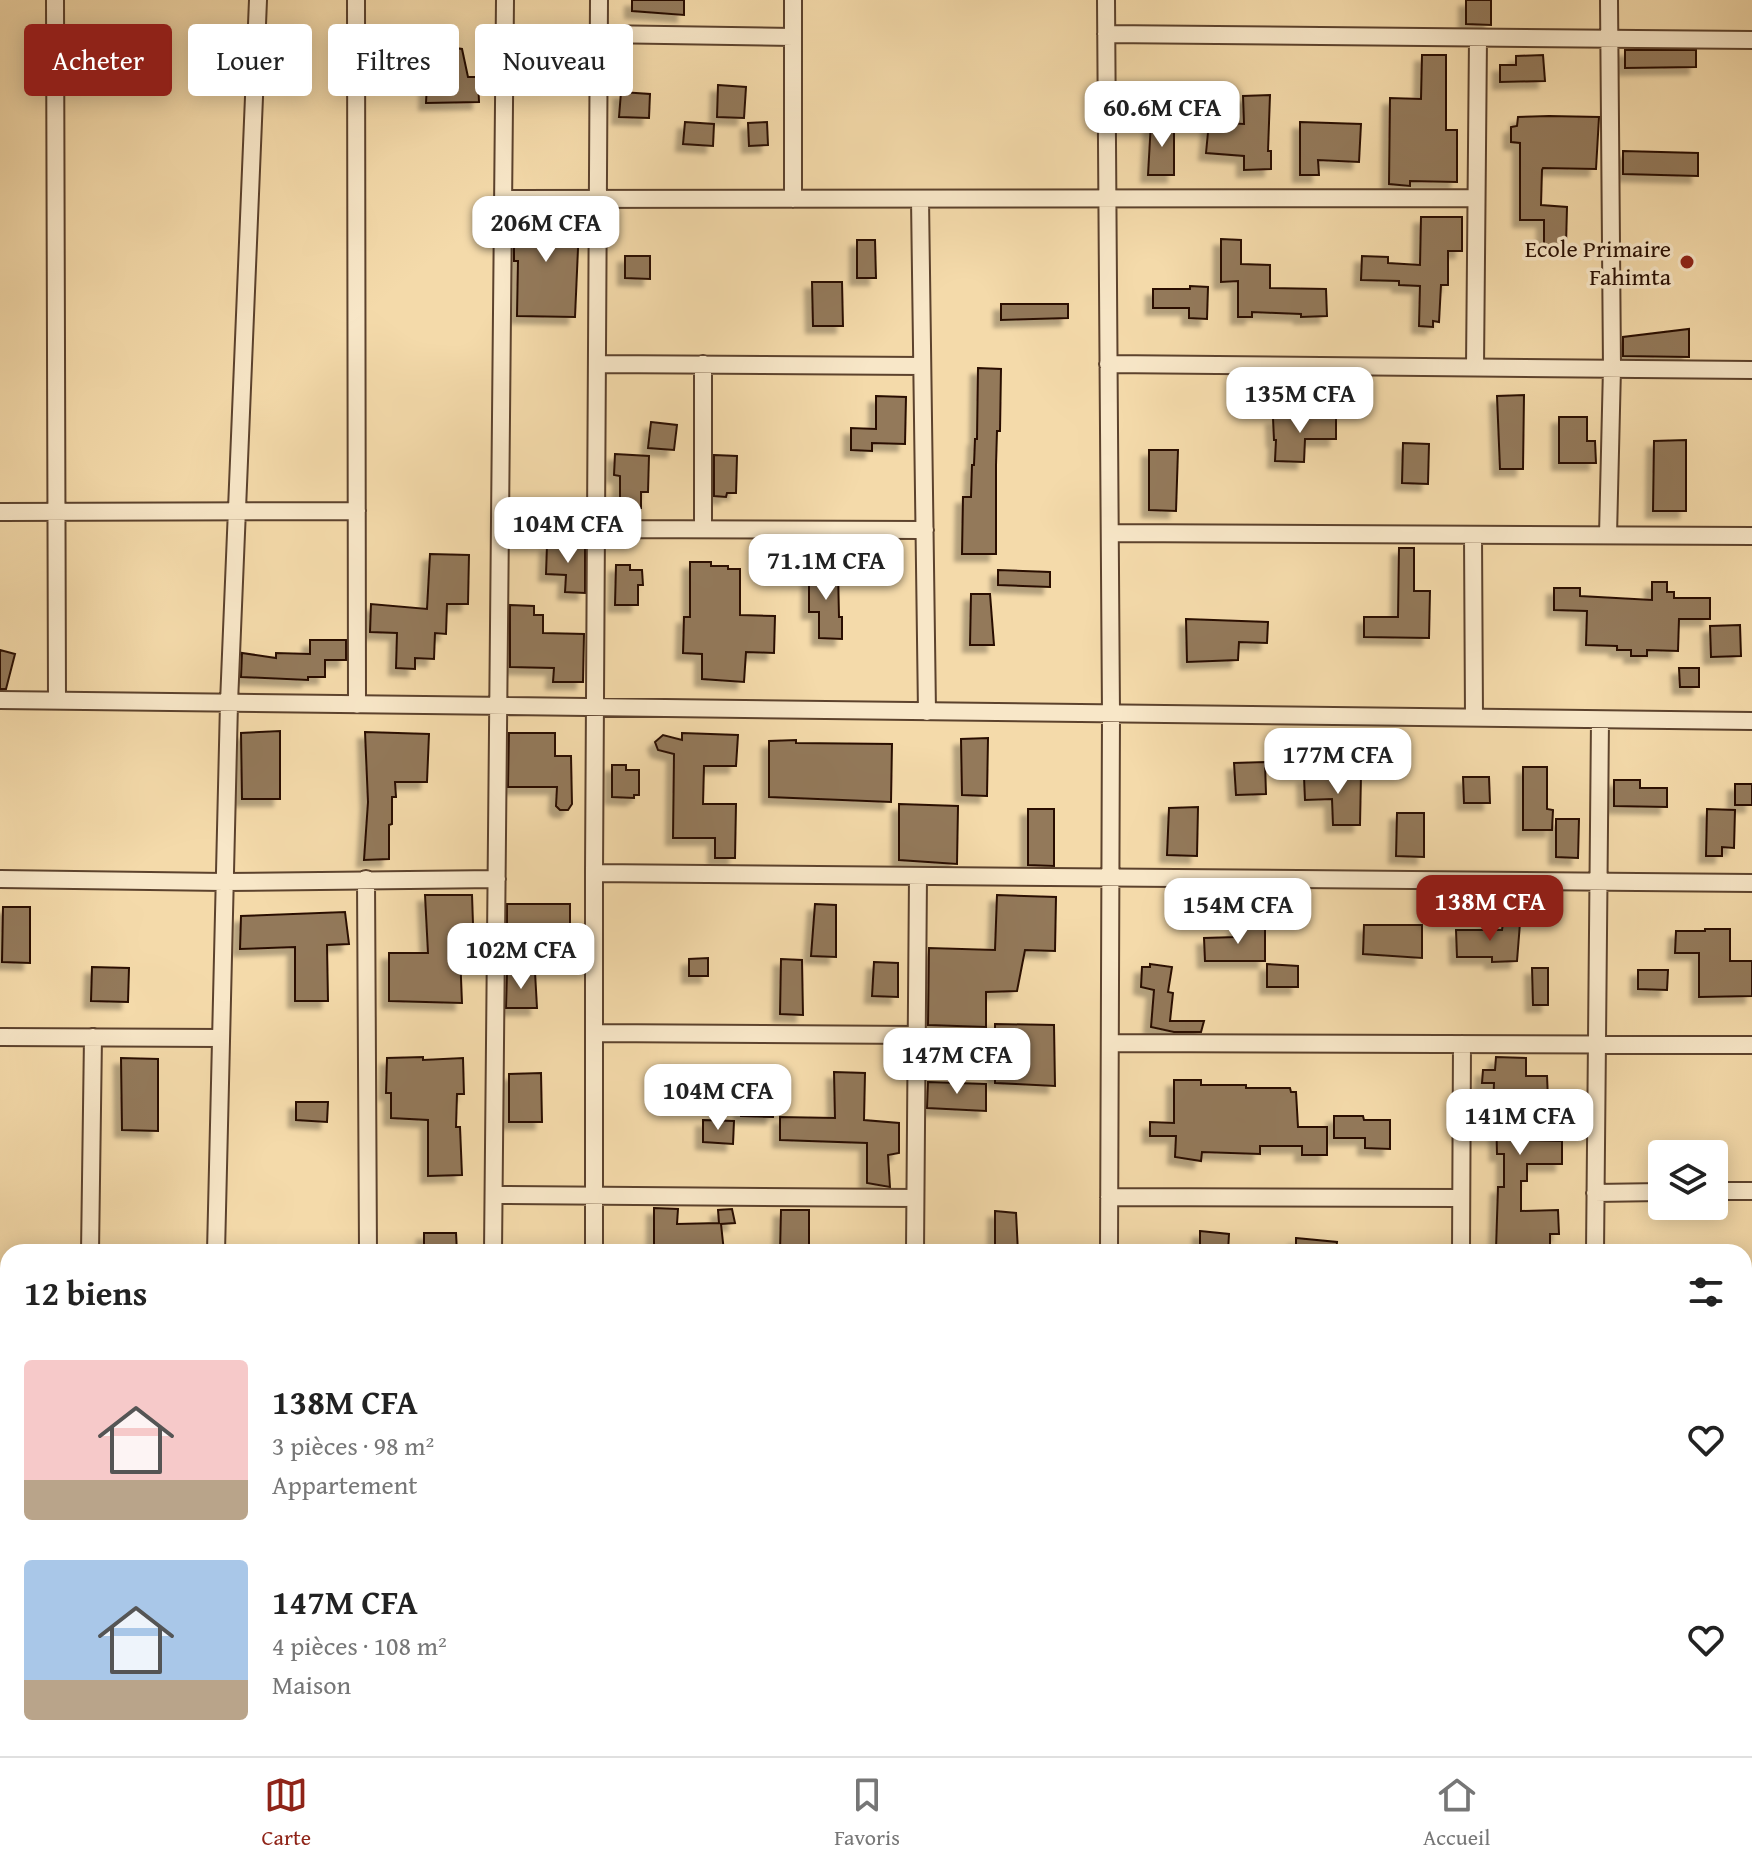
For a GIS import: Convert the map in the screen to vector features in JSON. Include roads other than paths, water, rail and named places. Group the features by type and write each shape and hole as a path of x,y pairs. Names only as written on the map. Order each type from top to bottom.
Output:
{"street":[{"path":"55,0 57,701"},
{"path":"216,1244 229,703 258,0"},
{"path":"356,0 357,705"},
{"path":"493,1244 505,0"},
{"path":"599,0 599,24"},
{"path":"793,0 793,199"},
{"path":"1106,0 1111,714 1109,1244"},
{"path":"1608,535 1612,368 1609,0"},
{"path":"1106,34 1752,40"},
{"path":"633,35 793,37"},
{"path":"1475,367 1478,38"},
{"path":"594,1244 599,96"},
{"path":"504,199 1476,198"},
{"path":"920,199 927,712"},
{"path":"597,364 922,366"},
{"path":"703,364 703,529"},
{"path":"1108,364 1752,370"},
{"path":"0,512 357,511"},
{"path":"596,529 925,530"},
{"path":"1110,533 1752,536"},
{"path":"1473,535 1474,718"},
{"path":"0,700 1752,721"},
{"path":"1595,1244 1600,720"},
{"path":"594,873 1752,883"},
{"path":"915,1244 918,876"},
{"path":"0,879 224,882 497,879"},
{"path":"366,879 368,1244"},
{"path":"594,1033 917,1035"},
{"path":"0,1037 221,1038"},
{"path":"90,1244 93,1037"},
{"path":"1110,1043 1752,1045"},
{"path":"1461,1244 1462,1044"},
{"path":"1728,1191 1752,1191"},
{"path":"1595,1193 1648,1192"},
{"path":"494,1195 915,1198"},
{"path":"1109,1197 1461,1198"}],"place":[{"name":"Ecole Primaire Fahimta","path":"1687,262"}]}
